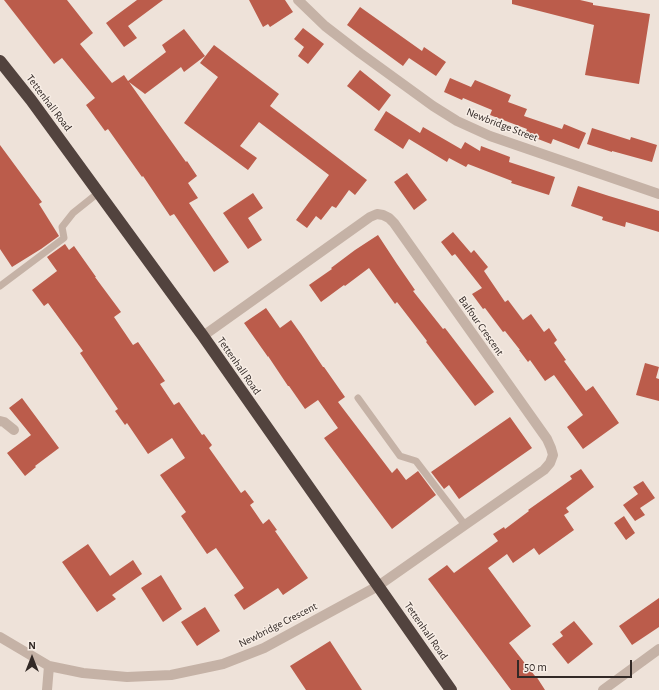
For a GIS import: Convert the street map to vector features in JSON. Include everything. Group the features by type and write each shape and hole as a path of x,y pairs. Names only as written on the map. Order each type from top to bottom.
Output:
{"highway":[{"name":"Tettenhall Road","path":"0,61 31,100 203,336 451,690"}],"street":[{"name":"Newbridge Street","path":"298,0 325,26 360,53 433,106 457,121 490,136 659,194"},
{"name":"Balfour Crescent","path":"203,336 370,217 377,214 383,215 390,218 547,440 553,455 550,463 544,470 378,586"},
{"path":"0,421 4,422 14,430"},
{"name":"Newbridge Crescent","path":"0,637 49,666 83,673 127,677 171,675 223,664 264,648 378,586"},
{"path":"603,690 659,649"},
{"path":"47,690 49,666"}],"lane":[{"path":"0,286 64,238 62,227 73,213 98,193"},
{"path":"358,398 400,456 416,461 464,525"}],"building":[{"path":"4,0 67,0 93,33 80,44 112,83 124,75 128,81 166,52 162,45 184,29 205,56 184,72 181,67 145,94 129,82 197,176 188,183 198,198 189,203 229,262 214,272 174,214 170,216 143,176 142,177 108,129 105,131 86,105 95,98 62,58 54,64"},
{"path":"137,0 163,0 128,26 137,38 124,47 106,23"},
{"path":"249,0 285,0 293,12 270,27 268,24 263,27"},
{"path":"512,0 580,0 593,3 593,5 650,14 639,84 585,75 594,25 512,4"},
{"path":"360,7 422,51 424,47 446,62 436,76 409,58 403,66 347,25"},
{"path":"303,28 324,44 308,64 298,56 304,47 294,39"},
{"path":"214,45 279,94 270,106 367,180 355,195 349,190 336,208 332,206 321,220 316,216 307,228 296,220 329,175 259,122 240,146 257,158 248,170 184,123 218,77 200,63"},
{"path":"360,70 391,95 379,111 347,86"},
{"path":"450,78 471,87 475,80 511,95 508,102 527,109 524,116 562,129 564,124 586,133 579,149 553,139 551,144 525,134 527,129 490,115 492,110 444,92"},
{"path":"386,111 420,133 423,127 461,149 465,142 480,151 481,146 510,157 509,162 555,177 549,195 511,183 512,181 468,164 466,167 449,158 447,162 409,139 403,149 374,130"},
{"path":"592,128 630,140 631,137 657,145 652,162 587,144"},
{"path":"0,145 42,202 39,204 59,236 12,267 0,249"},
{"path":"407,173 427,200 414,210 394,182"},
{"path":"578,186 659,211 659,232 626,222 625,227 602,220 603,217 571,206"},
{"path":"253,193 263,208 248,218 262,240 248,249 223,213"},
{"path":"453,232 471,253 474,250 488,267 484,271 505,302 508,300 523,320 531,314 544,332 549,328 557,340 554,343 566,360 564,361 586,391 593,386 619,423 583,449 567,427 583,415 554,375 545,381 530,360 528,362 505,331 503,332 485,308 483,309 472,294 482,288 455,254 452,256 441,242"},
{"path":"378,235 415,290 413,291 443,329 445,328 494,392 475,406 426,342 427,341 397,302 395,304 369,268 321,302 309,285 355,250"},
{"path":"65,244 69,250 74,246 121,312 114,317 133,345 138,342 165,381 160,384 174,405 179,402 202,435 204,434 212,445 209,448 241,493 245,490 254,502 250,505 263,524 269,519 277,530 275,531 308,578 283,595 278,588 244,610 234,595 244,588 216,548 207,554 181,516 186,512 160,475 185,458 172,438 148,454 127,423 125,425 115,411 118,409 80,353 83,351 48,303 44,306 32,290 57,271 47,257"},
{"path":"266,308 280,328 291,320 345,397 338,402 392,473 397,468 406,480 418,471 436,495 392,529 324,438 338,428 318,400 305,409 244,323"},
{"path":"645,363 659,367 656,378 659,379 659,401 636,395"},
{"path":"22,398 59,448 35,466 36,467 25,476 7,453 31,435 9,408"},
{"path":"510,417 532,448 459,499 449,485 444,489 431,472"},
{"path":"581,469 594,487 566,508 569,512 564,515 574,530 539,555 534,548 513,563 507,554 488,568 531,626 509,643 536,676 545,690 511,690 428,579 447,565 454,573 498,541 493,534 504,527 505,529 529,511 528,510 572,479 570,476"},
{"path":"643,481 655,498 640,508 645,515 635,521 623,505 638,494 633,487"},
{"path":"624,516 635,533 626,540 614,523"},
{"path":"88,544 110,576 133,560 142,574 112,595 116,599 97,612 62,562"},
{"path":"161,575 182,609 163,622 141,588"},
{"path":"659,598 659,627 632,645 619,626"},
{"path":"205,607 220,631 197,646 181,622"},
{"path":"574,621 593,644 568,664 552,644 563,636 560,632"},
{"path":"330,641 362,690 306,690 290,666"}]}
